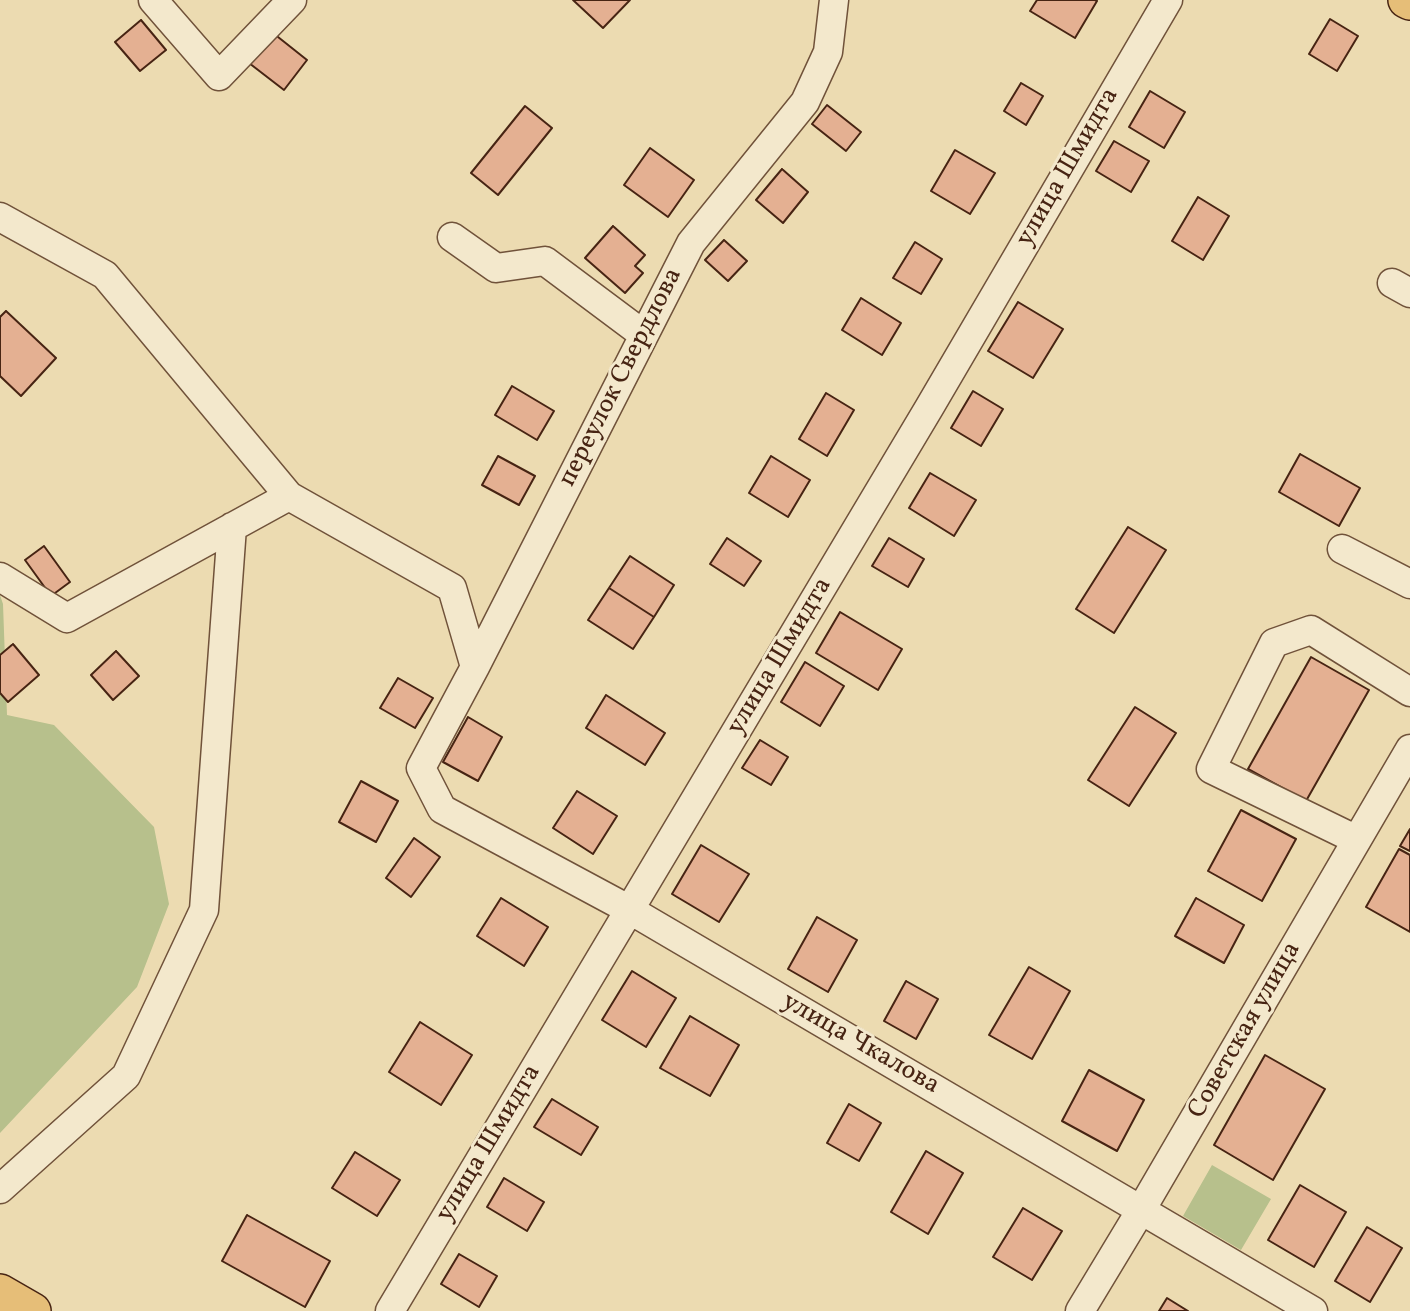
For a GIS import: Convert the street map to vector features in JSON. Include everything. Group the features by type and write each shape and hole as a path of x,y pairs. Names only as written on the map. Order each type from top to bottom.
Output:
{"main road":[{"path":"0,1292 33,1311"}],"street":[{"path":"153,0 219,76 292,0"},
{"name":"переулок Свердлова","path":"421,768 691,243 804,102 828,52 834,0"},
{"name":"улица Шмидта","path":"390,1311 929,408 1168,0"},
{"path":"0,217 104,275 289,496 452,588 475,667"},
{"path":"452,237 496,268 545,261 644,335"},
{"path":"0,577 67,618 289,496"},
{"path":"0,1189 126,1076 204,910 232,527"},
{"path":"1342,549 1410,584"},
{"path":"1357,840 1211,769 1274,643 1311,630 1410,692"},
{"name":"Советская улица","path":"1080,1311 1410,750"},
{"name":"улица Чкалова","path":"421,768 442,809 630,910 1313,1311"}],"green space":[{"path":"0,595 3,604 7,715 54,725 154,827 169,904 137,987 0,1133"},
{"path":"1212,1165 1271,1199 1241,1250 1183,1216"}],"building":[{"path":"573,0 630,0 603,28"},
{"path":"1037,0 1097,1 1075,38 1030,11"},
{"path":"1330,19 1358,36 1337,71 1309,54"},
{"path":"141,20 166,50 140,71 115,42"},
{"path":"273,33 307,60 284,90 249,63"},
{"path":"1021,83 1043,96 1026,125 1004,111"},
{"path":"1150,91 1185,112 1164,148 1129,127"},
{"path":"827,105 861,132 846,151 812,124"},
{"path":"525,106 552,128 498,195 471,173"},
{"path":"1114,141 1149,161 1131,192 1096,171"},
{"path":"650,148 694,180 668,217 624,185"},
{"path":"955,150 995,173 970,214 931,191"},
{"path":"782,169 808,192 783,223 756,200"},
{"path":"1198,197 1229,216 1203,260 1172,241"},
{"path":"613,226 645,255 635,266 643,273 625,293 585,258"},
{"path":"724,240 747,261 728,281 705,260"},
{"path":"915,242 942,259 921,294 893,278"},
{"path":"861,298 901,323 882,355 842,330"},
{"path":"1018,302 1063,329 1033,378 988,351"},
{"path":"6,311 56,358 21,396 0,376 0,317"},
{"path":"512,386 554,411 537,440 495,415"},
{"path":"973,391 1003,409 981,446 951,428"},
{"path":"826,393 854,410 827,456 799,439"},
{"path":"1300,454 1360,488 1339,526 1279,492"},
{"path":"498,456 535,476 519,505 482,485"},
{"path":"771,456 810,480 788,517 749,493"},
{"path":"930,473 976,500 954,536 909,508"},
{"path":"1128,527 1166,550 1114,633 1076,609"},
{"path":"727,538 761,561 744,586 710,564"},
{"path":"889,538 924,559 908,587 872,566"},
{"path":"44,546 70,582 51,596 25,560"},
{"path":"630,556 674,585 654,617 609,588"},
{"path":"609,588 654,617 633,649 588,620"},
{"path":"840,612 902,649 878,690 816,653"},
{"path":"13,644 39,675 8,702 0,693 0,655"},
{"path":"116,651 139,676 113,700 91,675"},
{"path":"1311,657 1369,690 1306,801 1248,769"},
{"path":"805,662 844,686 820,726 781,702"},
{"path":"398,678 433,698 415,728 380,708"},
{"path":"606,695 665,733 645,765 586,728"},
{"path":"1135,707 1176,733 1129,806 1088,780"},
{"path":"468,717 502,737 478,781 443,762"},
{"path":"760,740 788,757 771,785 742,768"},
{"path":"361,781 398,801 376,842 339,822"},
{"path":"577,791 617,816 593,854 553,828"},
{"path":"1241,810 1296,839 1262,901 1208,871"},
{"path":"1410,829 1410,851 1400,846"},
{"path":"414,838 440,857 411,897 386,878"},
{"path":"701,845 749,874 719,922 672,894"},
{"path":"1399,849 1410,855 1410,932 1366,907"},
{"path":"501,898 548,927 524,966 477,936"},
{"path":"1196,898 1244,925 1224,963 1175,936"},
{"path":"817,917 857,940 828,992 788,969"},
{"path":"1029,967 1070,991 1032,1059 989,1035"},
{"path":"632,971 676,998 646,1047 602,1020"},
{"path":"906,981 938,999 916,1039 884,1021"},
{"path":"690,1016 739,1045 710,1096 660,1068"},
{"path":"420,1022 472,1055 441,1105 389,1072"},
{"path":"1265,1055 1325,1089 1273,1180 1214,1145"},
{"path":"1089,1070 1144,1100 1117,1151 1062,1121"},
{"path":"552,1099 598,1127 581,1155 534,1127"},
{"path":"849,1104 881,1123 859,1161 827,1143"},
{"path":"926,1151 963,1173 928,1234 891,1212"},
{"path":"355,1152 400,1180 377,1216 332,1188"},
{"path":"504,1178 544,1202 527,1231 487,1207"},
{"path":"1300,1185 1346,1212 1314,1267 1268,1240"},
{"path":"1023,1208 1062,1231 1032,1280 993,1257"},
{"path":"247,1215 330,1261 305,1307 222,1261"},
{"path":"1367,1227 1402,1248 1370,1302 1335,1281"},
{"path":"459,1254 497,1276 479,1307 441,1284"},
{"path":"1167,1298 1188,1311 1159,1311"}]}
